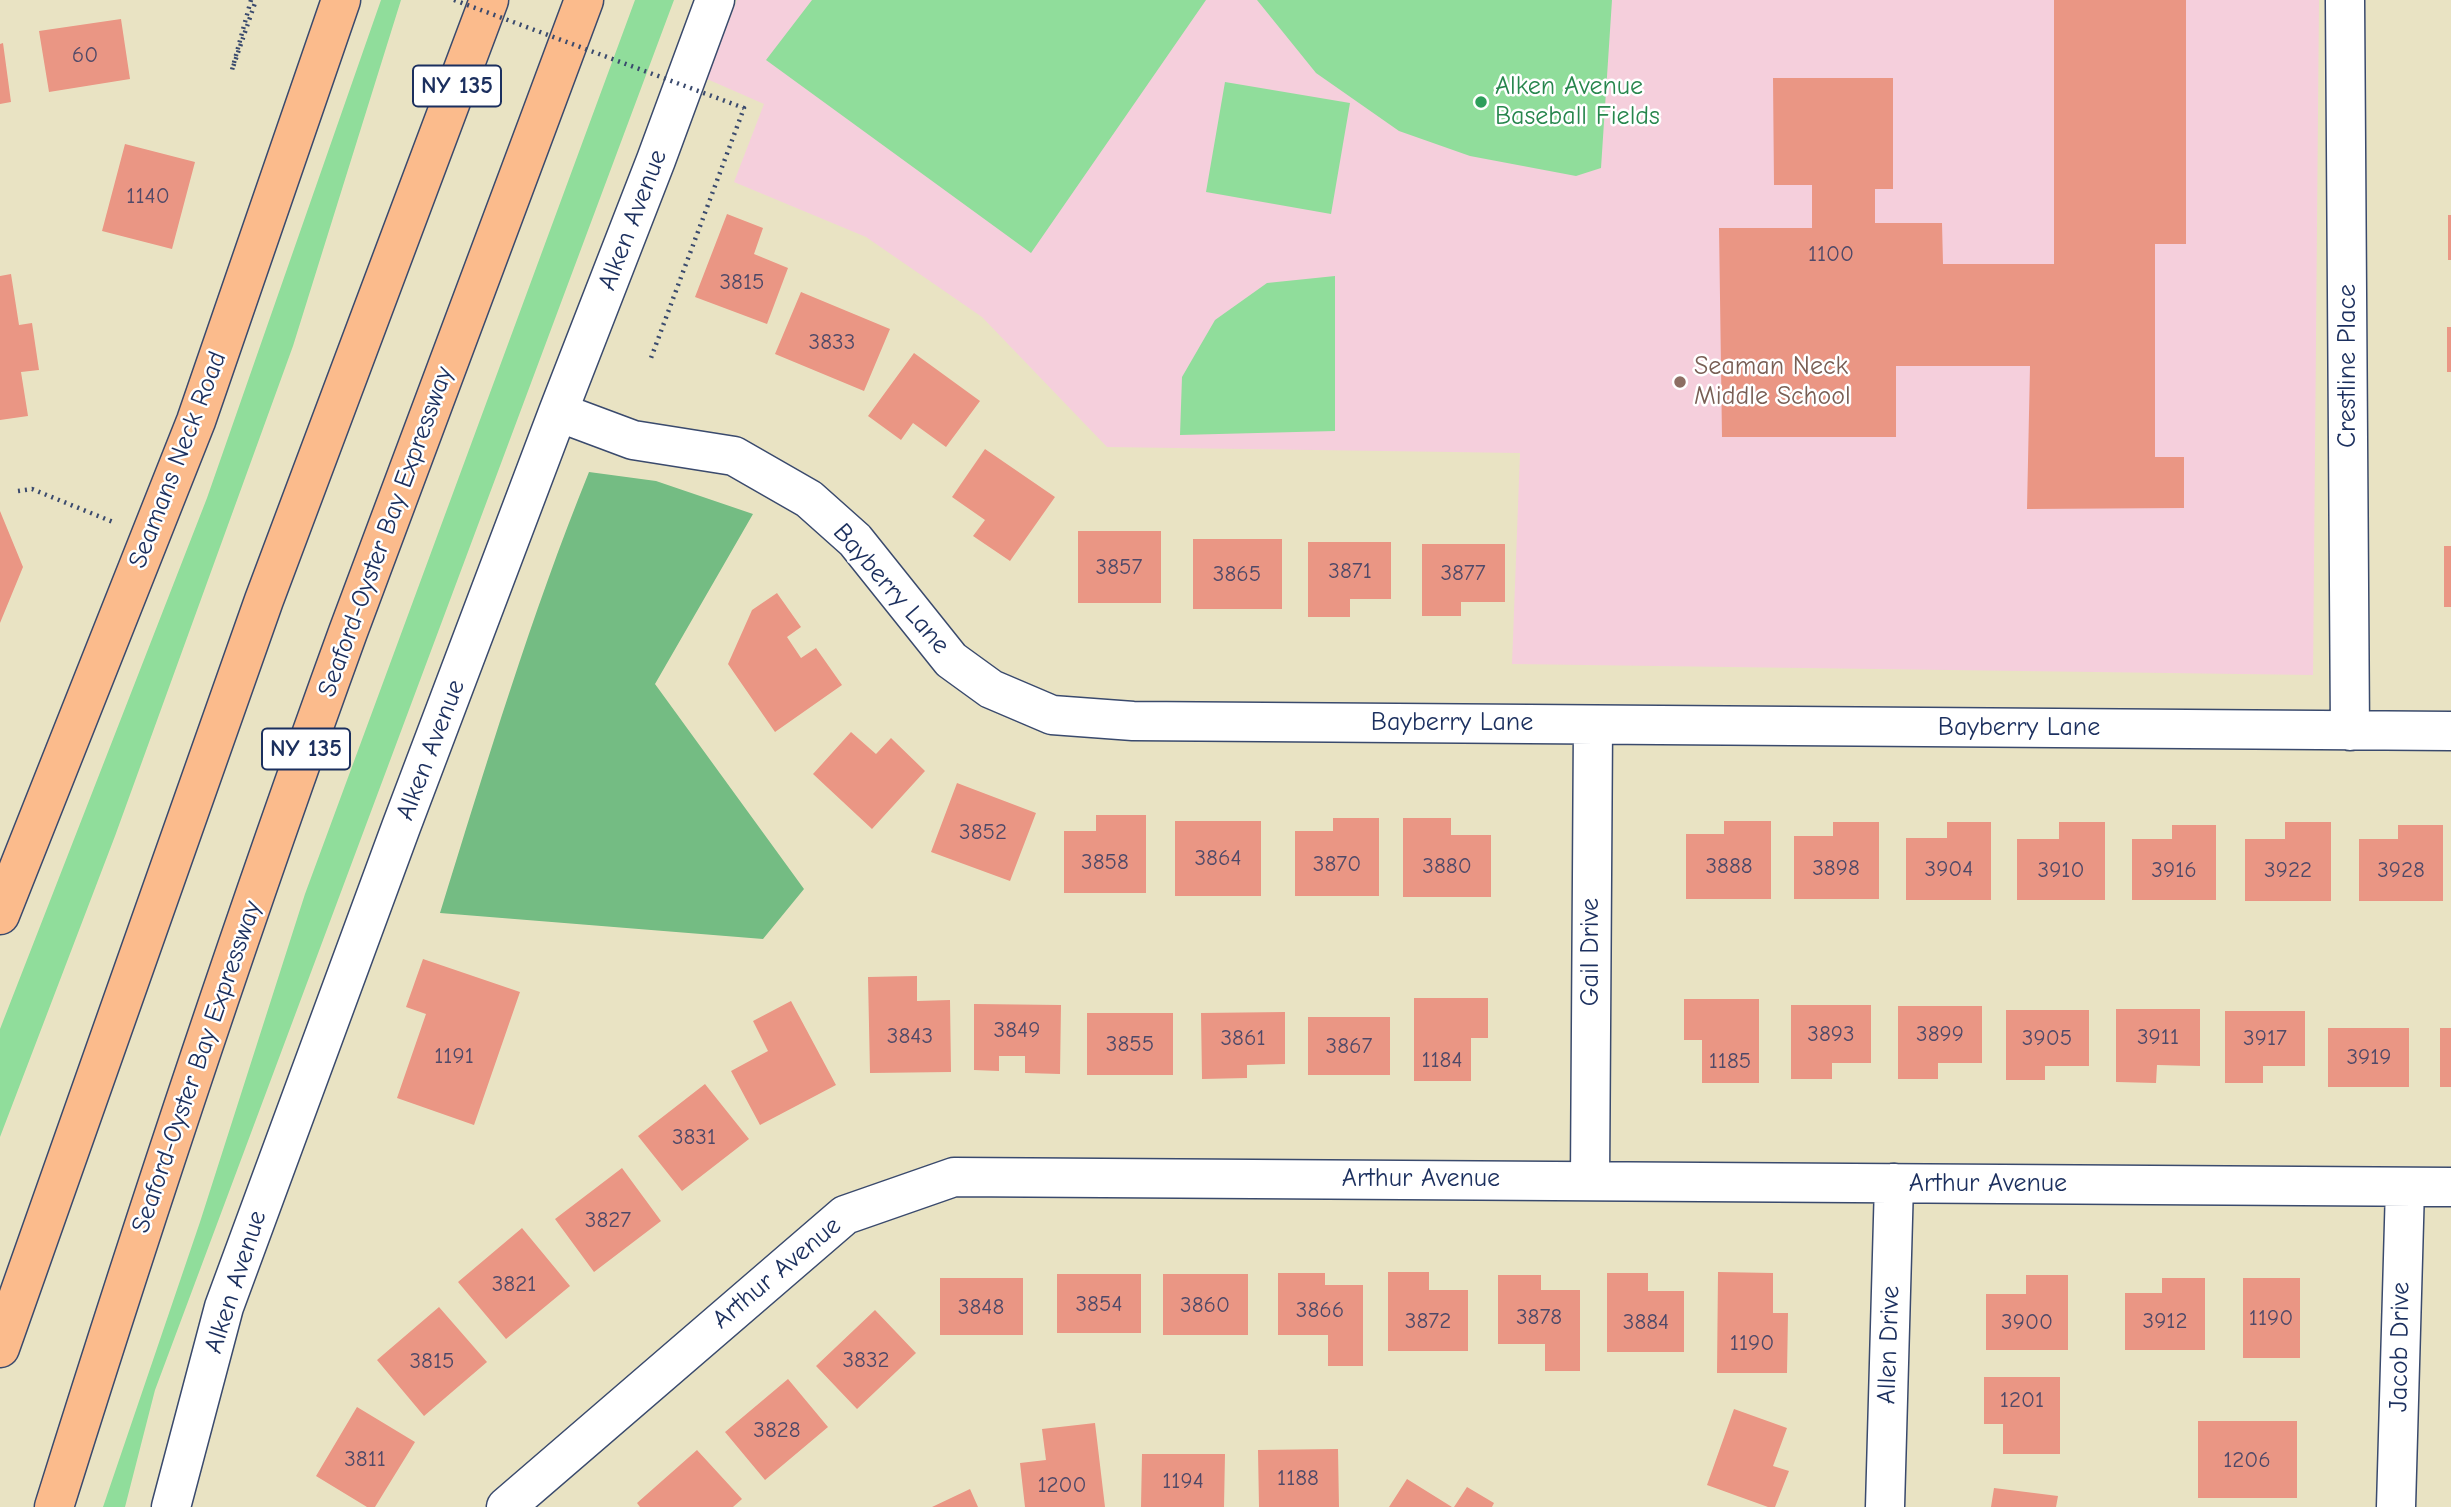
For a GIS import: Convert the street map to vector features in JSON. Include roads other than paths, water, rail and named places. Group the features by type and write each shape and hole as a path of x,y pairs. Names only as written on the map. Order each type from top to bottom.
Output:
{"main road":[{"name":"Seamans Neck Road","path":"0,915 196,421 341,0"},
{"name":"NY 135","path":"0,1348 264,600 489,0"},
{"name":"Seaford-Oyster Bay Expressway","path":"54,1507 114,1314 239,941 348,631 584,0"}],"street":[{"name":"Alken Avenue","path":"171,1507 224,1307 715,0"},
{"name":"Crestline Place","path":"2345,0 2350,731"},
{"name":"Bayberry Lane","path":"558,412 633,440 734,456 808,499 855,540 951,660 991,689 1052,715 1133,721 2451,731"},
{"name":"Gail Drive","path":"1590,1180 1593,724"},
{"name":"Arthur Avenue","path":"506,1507 845,1214 954,1177 2451,1187"},
{"name":"Allen Drive","path":"1885,1507 1894,1183"},
{"name":"Jacob Drive","path":"2396,1507 2405,1187"}],"place":[{"name":"Alken Avenue Baseball Fields","path":"1481,102"},
{"name":"Seaman Neck Middle School","path":"1680,382"}]}
